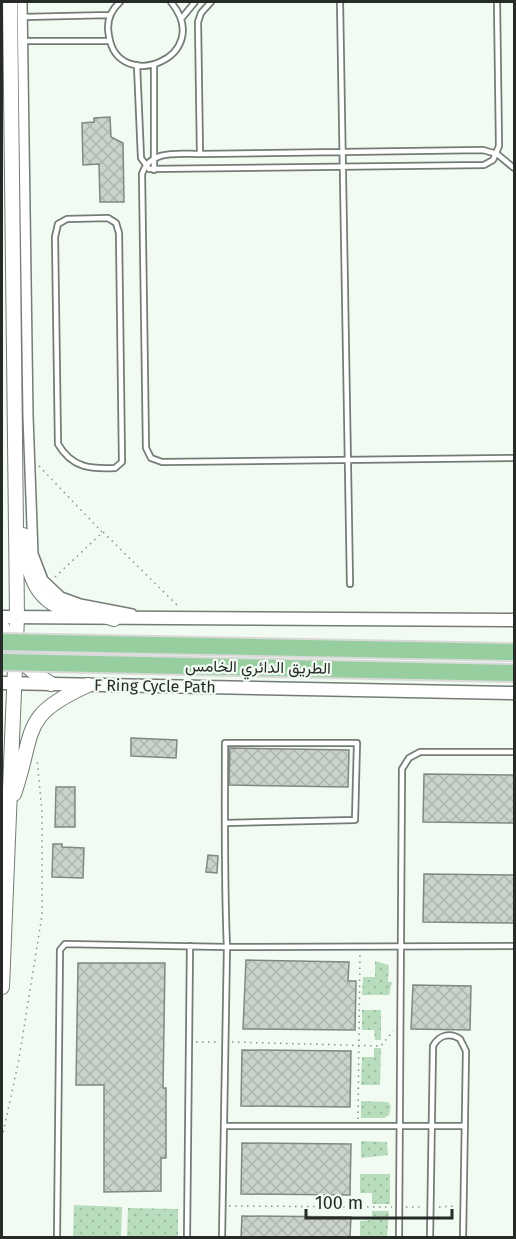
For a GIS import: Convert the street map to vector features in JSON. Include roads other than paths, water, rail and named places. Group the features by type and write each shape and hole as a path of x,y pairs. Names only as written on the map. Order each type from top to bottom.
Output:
{"highway":[{"name":"الطريق الدائري الخامس","path":"2,642 514,651"},
{"name":"الطريق الدائري الخامس","path":"8,658 514,673"}],"main road":[{"path":"8,658 17,617 10,2"},
{"path":"2,97 10,119"},
{"path":"16,495 28,573 35,586 58,606 114,619"},
{"path":"2,626 8,658 9,807 2,987"},
{"path":"8,658 51,684"},
{"path":"9,807 24,761 30,731 37,718 58,698 88,685"}],"street":[{"path":"22,2 32,545 37,569 46,585 69,601 158,619"},
{"path":"2,617 514,620"},
{"name":"الطريق الدائري الخامس","path":"8,683 514,693"}],"lane":[{"path":"120,2 110,15 109,41 120,57 137,65 154,65 168,58 178,48 183,33 182,19 171,2"},
{"path":"182,19 195,2"},
{"path":"200,154 198,22 201,13 211,2"},
{"path":"340,2 350,584"},
{"path":"137,65 141,158 145,167 154,170 484,165 497,154 497,2"},
{"path":"22,17 110,15"},
{"path":"22,41 109,41"},
{"path":"154,65 154,170"},
{"path":"514,168 497,154 483,150 200,154 154,158 142,174 148,453 156,461 514,458"},
{"path":"108,218 116,223 119,233 122,462 115,468 82,467 72,461 58,444 57,359 56,230 58,225 68,219 108,218"},
{"path":"222,1238 227,947 225,823 225,743 357,743 355,820 225,823"},
{"path":"399,1238 403,947 402,776 405,763 420,752 514,752"},
{"path":"57,1238 61,947 70,943 227,947 514,946"},
{"path":"187,1238 190,946"},
{"path":"430,1238 433,1046 438,1039 449,1035 460,1039 466,1051 463,1238"},
{"path":"224,1126 465,1126"}]}
